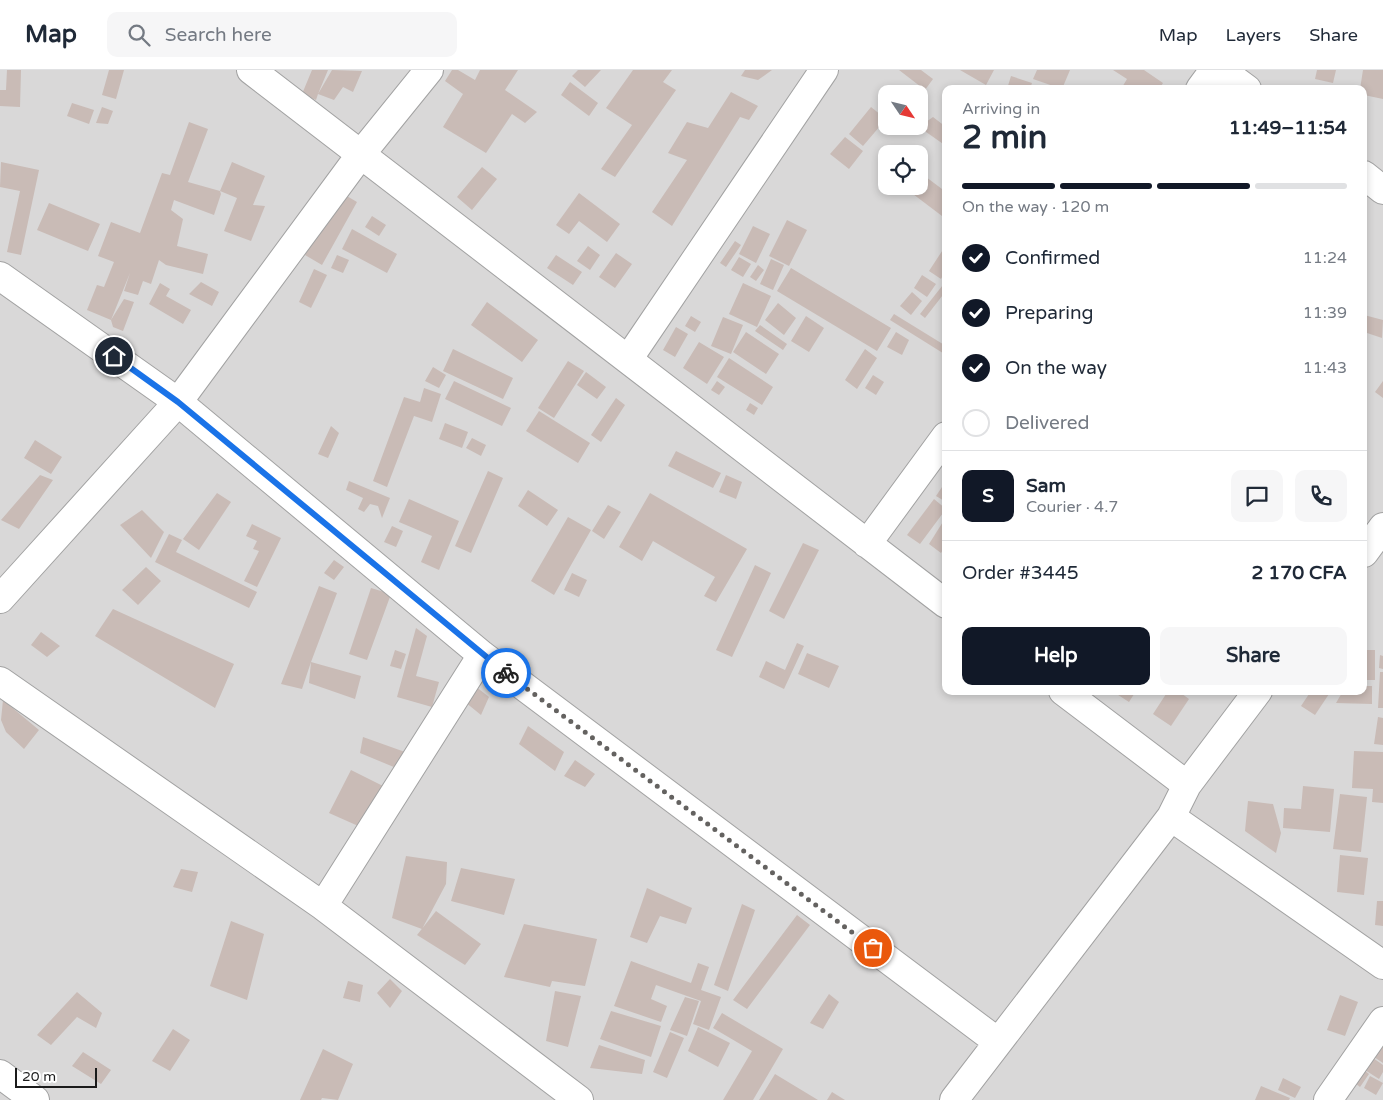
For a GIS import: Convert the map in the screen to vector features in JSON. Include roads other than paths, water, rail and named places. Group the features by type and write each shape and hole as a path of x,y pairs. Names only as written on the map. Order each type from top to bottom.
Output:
{"street":[{"path":"251,70 629,358 942,601"},
{"path":"0,598 178,402 361,154 429,70"},
{"path":"629,358 824,70"},
{"path":"1203,85 1214,70"},
{"path":"1221,70 1241,85"},
{"path":"1367,177 1383,190"},
{"path":"0,276 178,402 482,655 998,1042"},
{"path":"867,544 942,441"},
{"path":"1367,549 1383,528"},
{"path":"323,906 482,655"},
{"path":"0,681 323,906 579,1100"},
{"path":"1067,695 1187,785"},
{"path":"954,1100 1171,817 1187,785 1255,695"},
{"path":"1171,817 1383,965"},
{"path":"1328,1100 1383,1021"},
{"path":"0,1074 25,1098"}]}
